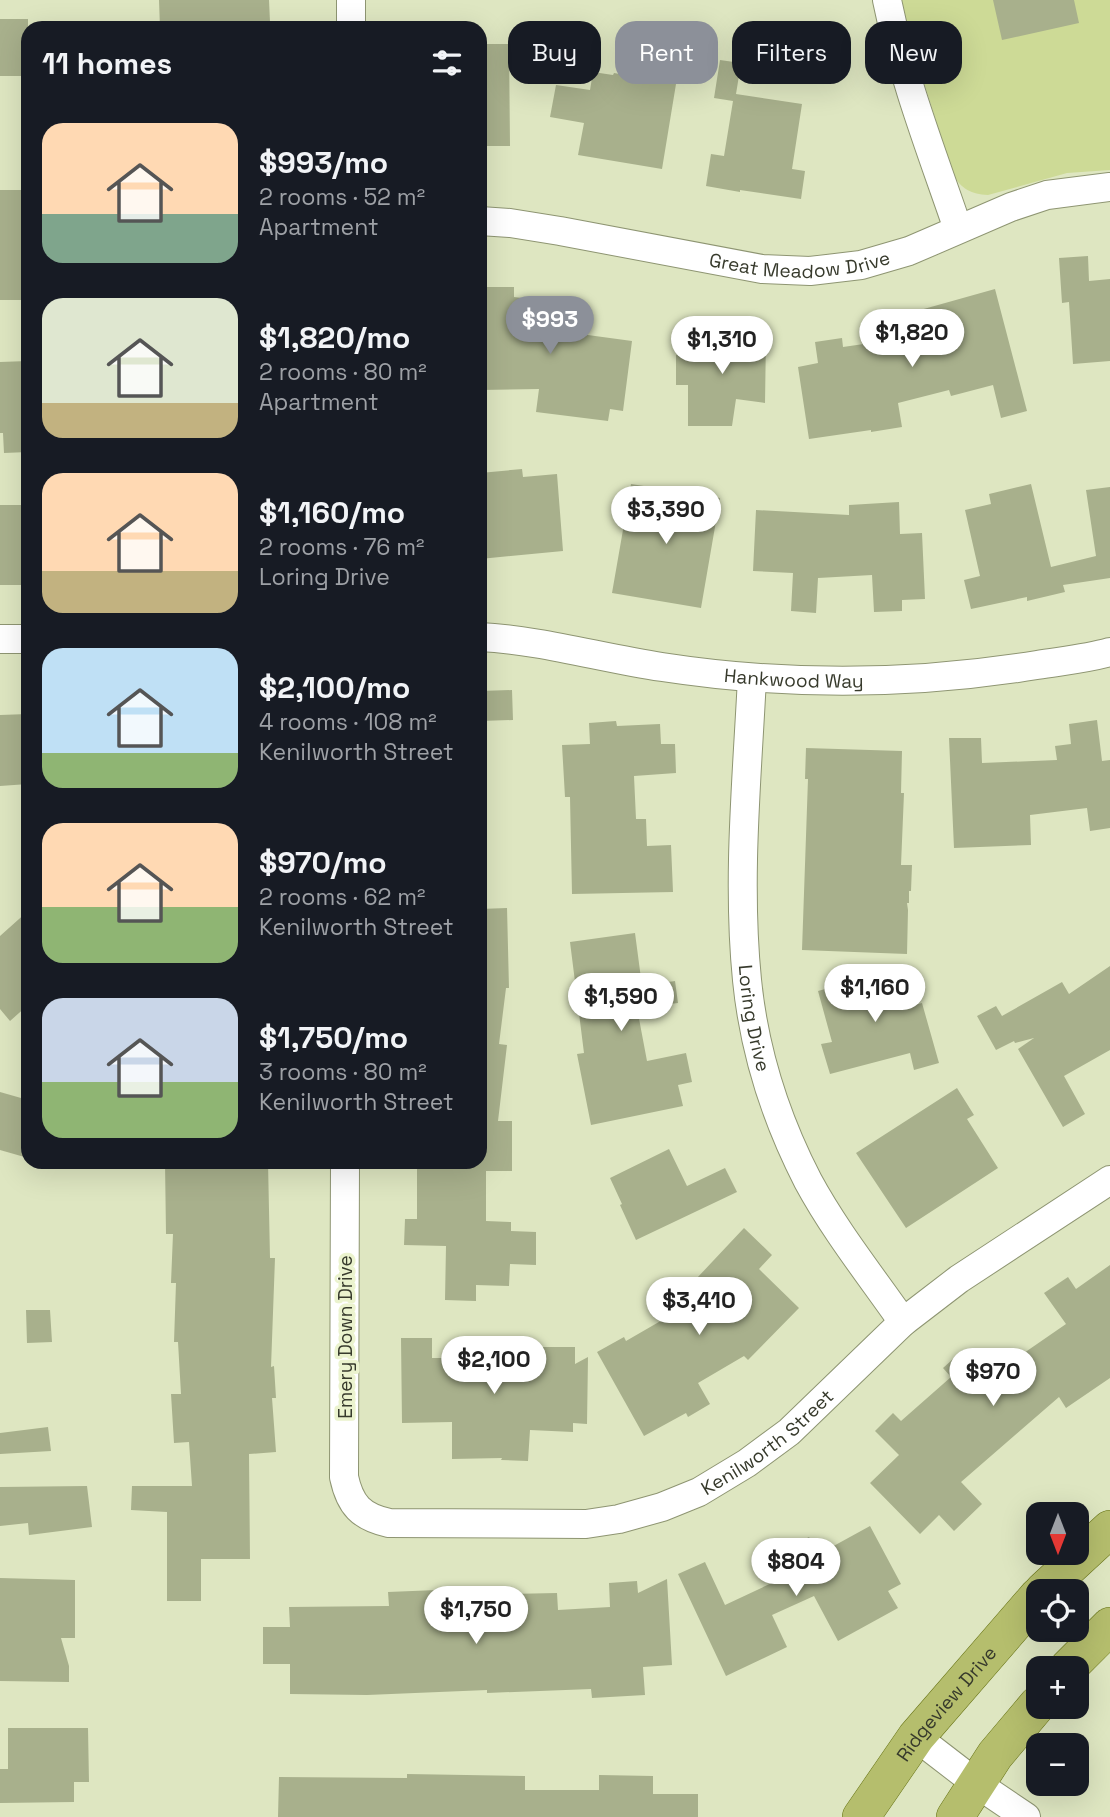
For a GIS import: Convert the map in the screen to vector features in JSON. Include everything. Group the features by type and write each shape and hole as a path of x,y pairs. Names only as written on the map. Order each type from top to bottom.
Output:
{"main road":[{"path":"1056,1579 1110,1529"},
{"name":"Ridgeview Drive","path":"860,1817 916,1737 1026,1610"},
{"path":"1080,1656 1110,1626"},
{"path":"955,1817 995,1755 1026,1718"}],"street":[{"path":"351,0 351,21"},
{"path":"887,0 913,102 958,229"},
{"name":"Great Meadow Drive","path":"487,221 560,231 762,269 810,271 861,265 909,251 1047,195 1110,187"},
{"name":"Hankwood Way","path":"487,637 662,667 752,678 825,680 895,679 996,671 1110,652"},
{"path":"0,639 21,639"},
{"name":"Loring Drive","path":"752,678 744,849 747,980 765,1075 789,1141 809,1182 831,1220 903,1322"},
{"name":"Emery Down Drive","path":"345,1169 344,1477 347,1491 359,1509"},
{"name":"Kenilworth Street","path":"359,1509 376,1520 390,1523 586,1524 662,1507 699,1492 768,1449 789,1432 903,1322 959,1279 1110,1180"},
{"path":"916,1737 976,1784 1026,1817"}],"green space":[{"path":"902,0 1110,0 1110,170 1067,173 988,195 972,192 964,187 953,175 924,84 962,84 962,21 905,21"}],"building":[{"path":"159,0 269,0 270,21 160,21"},
{"path":"993,0 1074,0 1079,23 1002,40"},
{"path":"0,19 28,19 21,21 21,76 0,76"},
{"path":"487,44 508,44 510,146 487,146"},
{"path":"720,60 732,62 732,84 738,84 736,94 802,104 792,169 805,171 801,199 706,186 711,154 724,156 733,101 714,98"},
{"path":"601,73 615,73 615,84 676,84 662,169 578,155 584,123 550,117 556,85 590,90 591,84 601,84"},
{"path":"0,190 21,190 21,300 0,300"},
{"path":"1088,256 1089,281 1110,279 1110,361 1073,364 1069,302 1062,303 1059,258"},
{"path":"487,287 514,287 514,297 577,305 573,333 632,341 623,411 610,409 608,421 536,412 539,389 487,390"},
{"path":"995,289 1027,411 1001,418 993,385 951,396 949,390 898,403 902,427 809,439 798,367 818,363 815,342 842,338 843,347 919,336 913,312"},
{"path":"693,333 766,337 765,403 736,399 732,426 688,426 688,385 676,385 676,355 693,355"},
{"path":"21,361 21,452 4,453 3,433 0,433 0,362"},
{"path":"522,469 523,477 557,474 563,551 487,558 487,472"},
{"path":"631,484 720,498 701,608 612,593"},
{"path":"1031,484 1051,567 1096,556 1086,490 1110,487 1110,578 1063,585 1065,592 1027,601 1027,597 971,609 964,580 980,576 965,510 991,504 989,494"},
{"path":"899,502 900,534 922,533 925,599 902,600 902,611 874,612 872,575 818,578 816,613 791,611 793,573 753,571 756,510 849,515 849,505"},
{"path":"0,505 21,505 21,585 0,585"},
{"path":"512,690 513,720 487,721 487,691"},
{"path":"21,714 21,784 0,786 0,715"},
{"path":"1097,720 1102,761 1110,760 1110,828 1090,831 1087,808 1030,815 1031,845 954,848 949,738 981,738 982,763 1057,760 1055,746 1071,744 1069,724"},
{"path":"616,721 617,726 660,724 661,744 675,744 676,773 634,776 636,819 646,819 647,846 671,845 673,892 572,894 570,797 565,797 562,745 590,744 589,723"},
{"path":"806,748 902,751 901,793 904,793 901,865 912,865 911,891 907,903 907,954 802,950 808,779 805,779"},
{"path":"507,908 509,988 506,988 499,1044 507,1045 498,1121 512,1121 512,1171 486,1171 486,1221 511,1222 511,1231 536,1232 536,1265 510,1264 509,1286 476,1285 476,1301 445,1300 446,1246 404,1245 405,1219 417,1219 417,1169 487,1169 487,909"},
{"path":"21,917 21,1011 10,1021 0,1009 0,936"},
{"path":"635,933 642,986 675,981 678,1003 637,1008 647,1061 686,1053 692,1082 678,1085 683,1106 591,1125 577,1054 584,1053 570,942"},
{"path":"1110,966 1110,1050 1064,1076 1085,1114 1063,1127 1018,1049 1034,1038 1015,1043 1014,1041 996,1050 977,1016 996,1006 1002,1016 1062,982 1069,994"},
{"path":"901,968 911,1006 922,1003 939,1063 914,1070 910,1053 830,1074 821,1044 832,1042 818,991"},
{"path":"957,1088 974,1115 967,1119 998,1168 906,1228 856,1153"},
{"path":"0,1092 21,1098 21,1156 0,1150"},
{"path":"669,1149 687,1186 725,1168 737,1192 636,1240 610,1178"},
{"path":"165,1169 268,1169 270,1258 275,1258 271,1367 274,1366 276,1398 272,1398 276,1452 249,1454 250,1559 201,1559 201,1601 167,1601 167,1512 131,1510 132,1486 192,1486 189,1442 174,1443 171,1394 181,1394 178,1342 174,1342 176,1283 171,1283 173,1234 166,1234"},
{"path":"744,1228 772,1255 759,1269 799,1308 748,1360 744,1356 698,1383 710,1404 688,1417 686,1413 644,1436 597,1352 624,1337 626,1341 690,1304 681,1295"},
{"path":"1110,1265 1110,1378 1066,1408 1059,1397 961,1482 982,1504 954,1531 939,1515 920,1534 870,1483 899,1455 875,1431 893,1413 901,1421 951,1377 943,1368 963,1350 984,1374 996,1363 1001,1369 1066,1324 1044,1293 1068,1277 1076,1289"},
{"path":"26,1310 50,1310 52,1342 27,1343"},
{"path":"401,1338 432,1338 432,1358 504,1358 505,1347 575,1347 575,1364 588,1357 587,1424 573,1423 573,1432 530,1430 528,1461 501,1460 502,1458 452,1459 452,1422 402,1423"},
{"path":"48,1427 51,1451 0,1454 0,1433"},
{"path":"87,1486 92,1527 29,1535 28,1523 0,1526 0,1487"},
{"path":"870,1526 901,1584 888,1591 898,1608 838,1641 814,1596 772,1615 787,1647 726,1676 678,1574 705,1562 725,1605 791,1574 779,1553 809,1537 819,1554"},
{"path":"0,1578 75,1580 75,1638 61,1638 69,1666 69,1682 0,1681"},
{"path":"667,1579 672,1665 643,1667 645,1695 592,1698 591,1689 367,1695 290,1694 290,1664 263,1664 263,1627 290,1627 289,1607 389,1606 388,1592 437,1590 438,1619 485,1617 509,1615 509,1594 557,1593 558,1610 610,1607 609,1583 637,1581 638,1593"},
{"path":"8,1728 88,1728 89,1782 74,1782 74,1802 0,1803 0,1769 8,1769"},
{"path":"407,1774 525,1776 525,1790 599,1790 599,1775 653,1776 653,1794 698,1794 698,1817 278,1817 279,1777 407,1778"}]}
